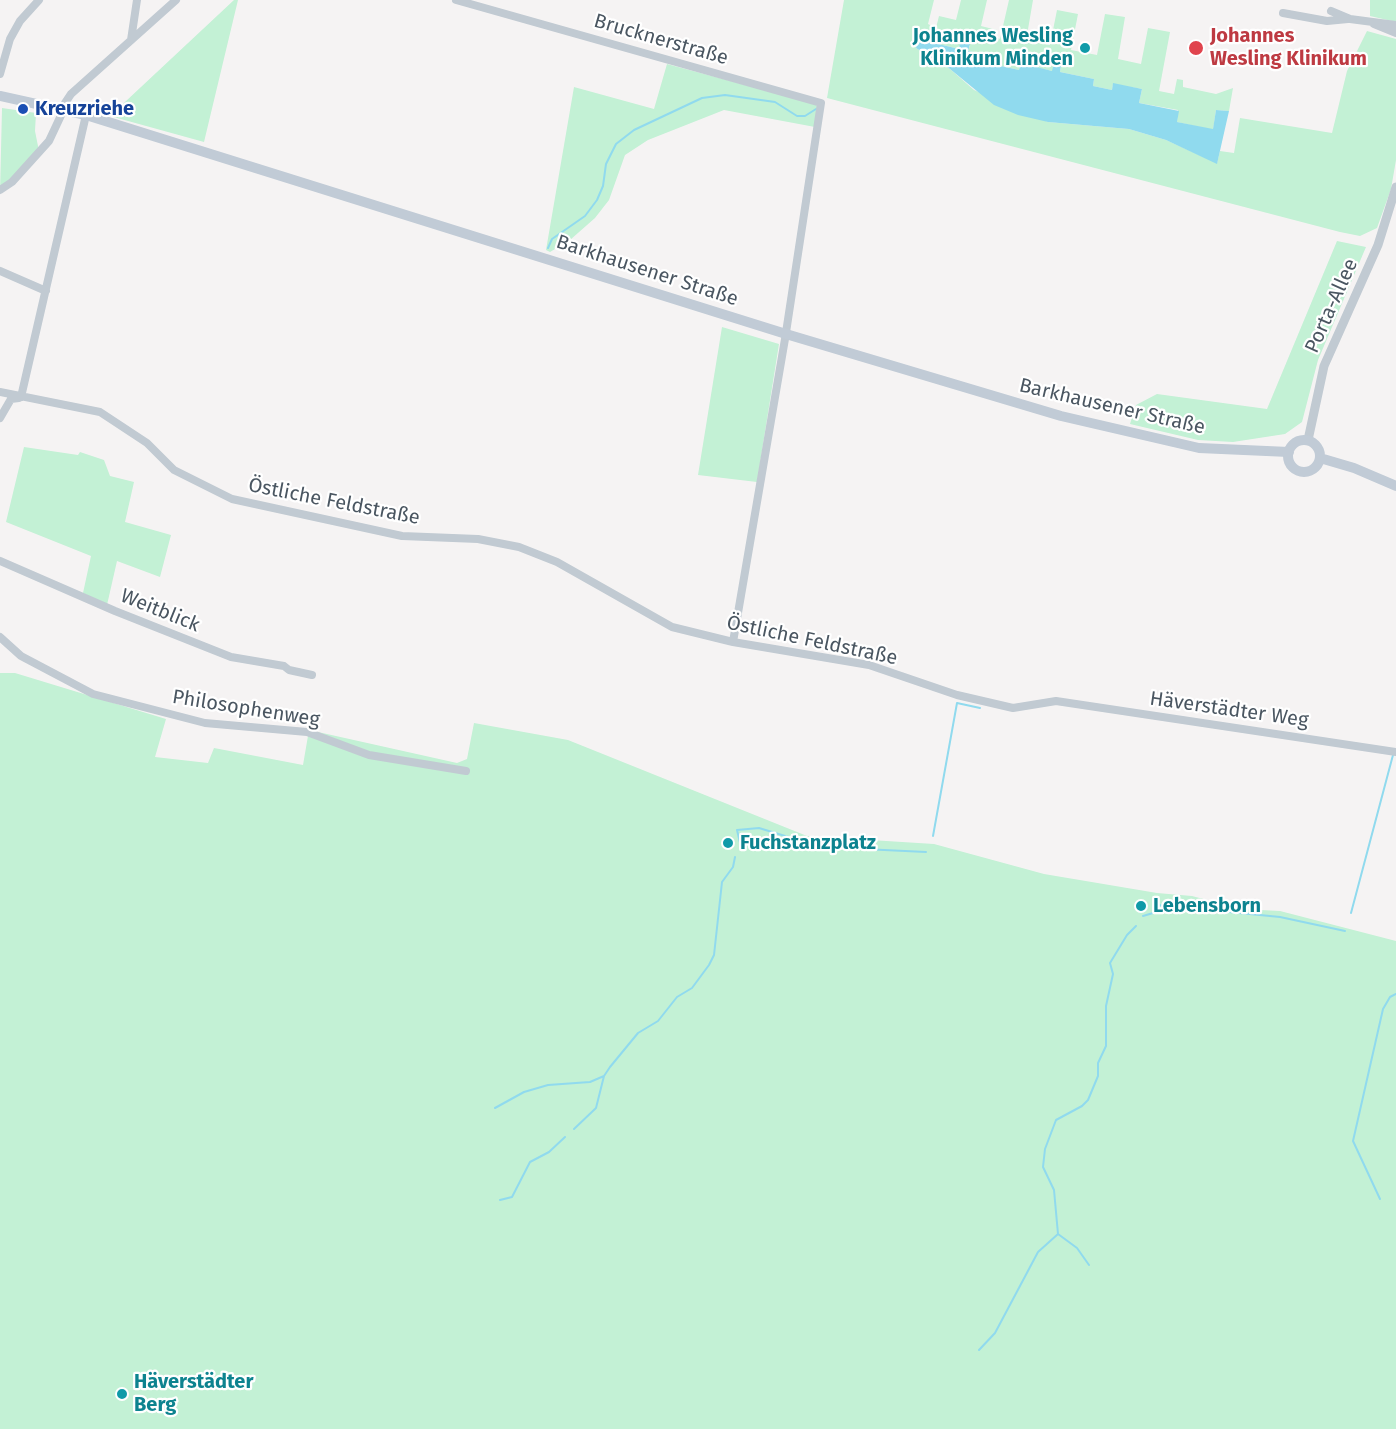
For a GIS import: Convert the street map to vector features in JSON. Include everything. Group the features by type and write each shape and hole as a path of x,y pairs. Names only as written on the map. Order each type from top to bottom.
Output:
{"main road":[{"name":"Barkhausener Straße","path":"0,96 86,115 982,393 1153,439 1198,448 1289,452"},
{"path":"1308,440 1317,446 1320,458 1312,470 1302,472 1289,462 1289,452 1298,441 1308,440"},
{"path":"1320,458 1354,468 1396,486"}],"street":[{"path":"0,74 10,39 20,21 39,0"},
{"path":"131,39 136,0"},
{"path":"0,190 12,182 49,141 71,94 176,0"},
{"name":"Brucknerstraße","path":"456,0 821,103 786,334"},
{"path":"493,10 495,0"},
{"path":"1331,11 1396,33"},
{"path":"1283,13 1327,21 1350,19"},
{"path":"1373,24 1396,25"},
{"path":"0,418 11,399 21,397 86,115"},
{"name":"Porta-Allee","path":"1308,440 1324,366 1378,245 1396,188"},
{"path":"0,271 46,291"},
{"path":"733,642 786,334"},
{"name":"Östliche Feldstraße","path":"0,392 100,412 117,421 147,443 174,470 232,499 402,536 478,539 519,547 557,562 672,627 733,642 869,665 957,695 1013,708 1056,701"},
{"name":"Weitblick","path":"0,561 115,611 231,657 284,666 289,670 312,675"},
{"name":"Philosophenweg","path":"0,637 21,656 93,694 205,723 307,732 369,755 466,771"},
{"name":"Häverstädter Weg","path":"1056,701 1396,752"}],"green space":[{"path":"234,0 238,0 204,142 110,116"},
{"path":"844,0 934,0 928,24 936,28 939,16 956,20 961,0 987,0 981,26 997,30 996,37 1000,39 1009,0 1033,0 1026,41 1050,45 1057,10 1078,14 1071,50 1097,55 1105,14 1125,17 1118,59 1141,64 1148,28 1170,32 1159,91 1174,94 1177,79 1183,80 1183,87 1216,94 1233,88 1229,111 1216,110 1213,130 1177,122 1178,110 1139,103 1142,89 1113,84 1112,90 1093,86 1094,79 1060,72 1061,65 1052,71 1021,64 1019,70 1001,66 1002,59 968,51 970,45 959,49 926,41 920,33 916,48 950,69 974,90 1048,122 1129,129 1166,140 1217,163 1220,151 1234,153 1240,118 1332,133 1347,71 1367,31 1396,39 1396,160 1391,189 1377,228 1360,236 1340,232 827,98"},
{"path":"1370,0 1396,0 1396,22 1370,16"},
{"path":"667,64 816,104 818,108 815,127 724,110 648,140 625,155 609,200 595,218 570,240 550,252 546,250 574,87 654,109"},
{"path":"2,108 36,113 35,131 40,156 0,193"},
{"path":"1337,241 1366,247 1318,360 1302,422 1285,434 1233,442 1198,440 1130,424 1136,405 1157,394 1267,409"},
{"path":"722,327 779,344 757,482 698,475"},
{"path":"24,447 78,455 80,452 104,460 110,476 134,482 125,522 171,535 160,577 117,561 107,605 83,593 91,556 6,522"},
{"path":"0,673 15,673 166,719 155,757 208,763 214,748 303,765 309,730 457,763 467,759 474,723 568,740 807,836 934,844 1044,874 1157,893 1192,896 1241,909 1280,911 1396,941 1396,1429 0,1429"}],"water":[{"path":"920,32 927,34 926,41 959,49 960,43 970,44 968,51 1002,59 1001,66 1019,70 1021,63 1052,71 1054,63 1061,65 1060,72 1094,79 1093,86 1112,90 1113,83 1142,89 1139,103 1179,111 1177,122 1213,129 1216,110 1229,111 1217,164 1166,140 1129,129 1048,122 1018,115 994,105 950,69 916,48"}],"waterway":[{"path":"548,248 552,239 585,216 597,200 603,186 606,164 616,144 634,130 702,98 725,95 775,102 797,116 805,116 816,109"},
{"path":"933,836 957,703 980,708"},
{"path":"1351,913 1393,755"},
{"path":"741,847 737,830 759,828 821,847 926,852"},
{"path":"574,1129 596,1108 604,1076 610,1067 638,1033 658,1021 677,997 692,988 709,965 714,955 722,882 733,867 735,857"},
{"path":"1143,916 1153,913 1158,905 1280,917 1345,931"},
{"path":"979,1350 995,1333 1038,1252 1058,1234 1054,1190 1043,1167 1045,1149 1056,1120 1082,1106 1088,1100 1098,1076 1098,1063 1106,1046 1106,1006 1113,974 1110,963 1127,935 1136,926"},
{"path":"1380,1199 1353,1141 1383,1009 1390,997 1396,994"},
{"path":"495,1108 524,1092 548,1085 590,1082 604,1076"},
{"path":"500,1200 512,1197 530,1162 549,1152 565,1137"},
{"path":"1058,1234 1077,1248 1089,1265"}],"place":[{"name":"Johannes Wesling Klinikum Minden","path":"1085,48"},
{"name":"Johannes Wesling Klinikum","path":"1196,48"},
{"name":"Kreuzriehe","path":"23,109"},
{"name":"Fuchstanzplatz","path":"728,843"},
{"name":"Lebensborn","path":"1141,906"},
{"name":"Häverstädter Berg","path":"122,1394"}]}
